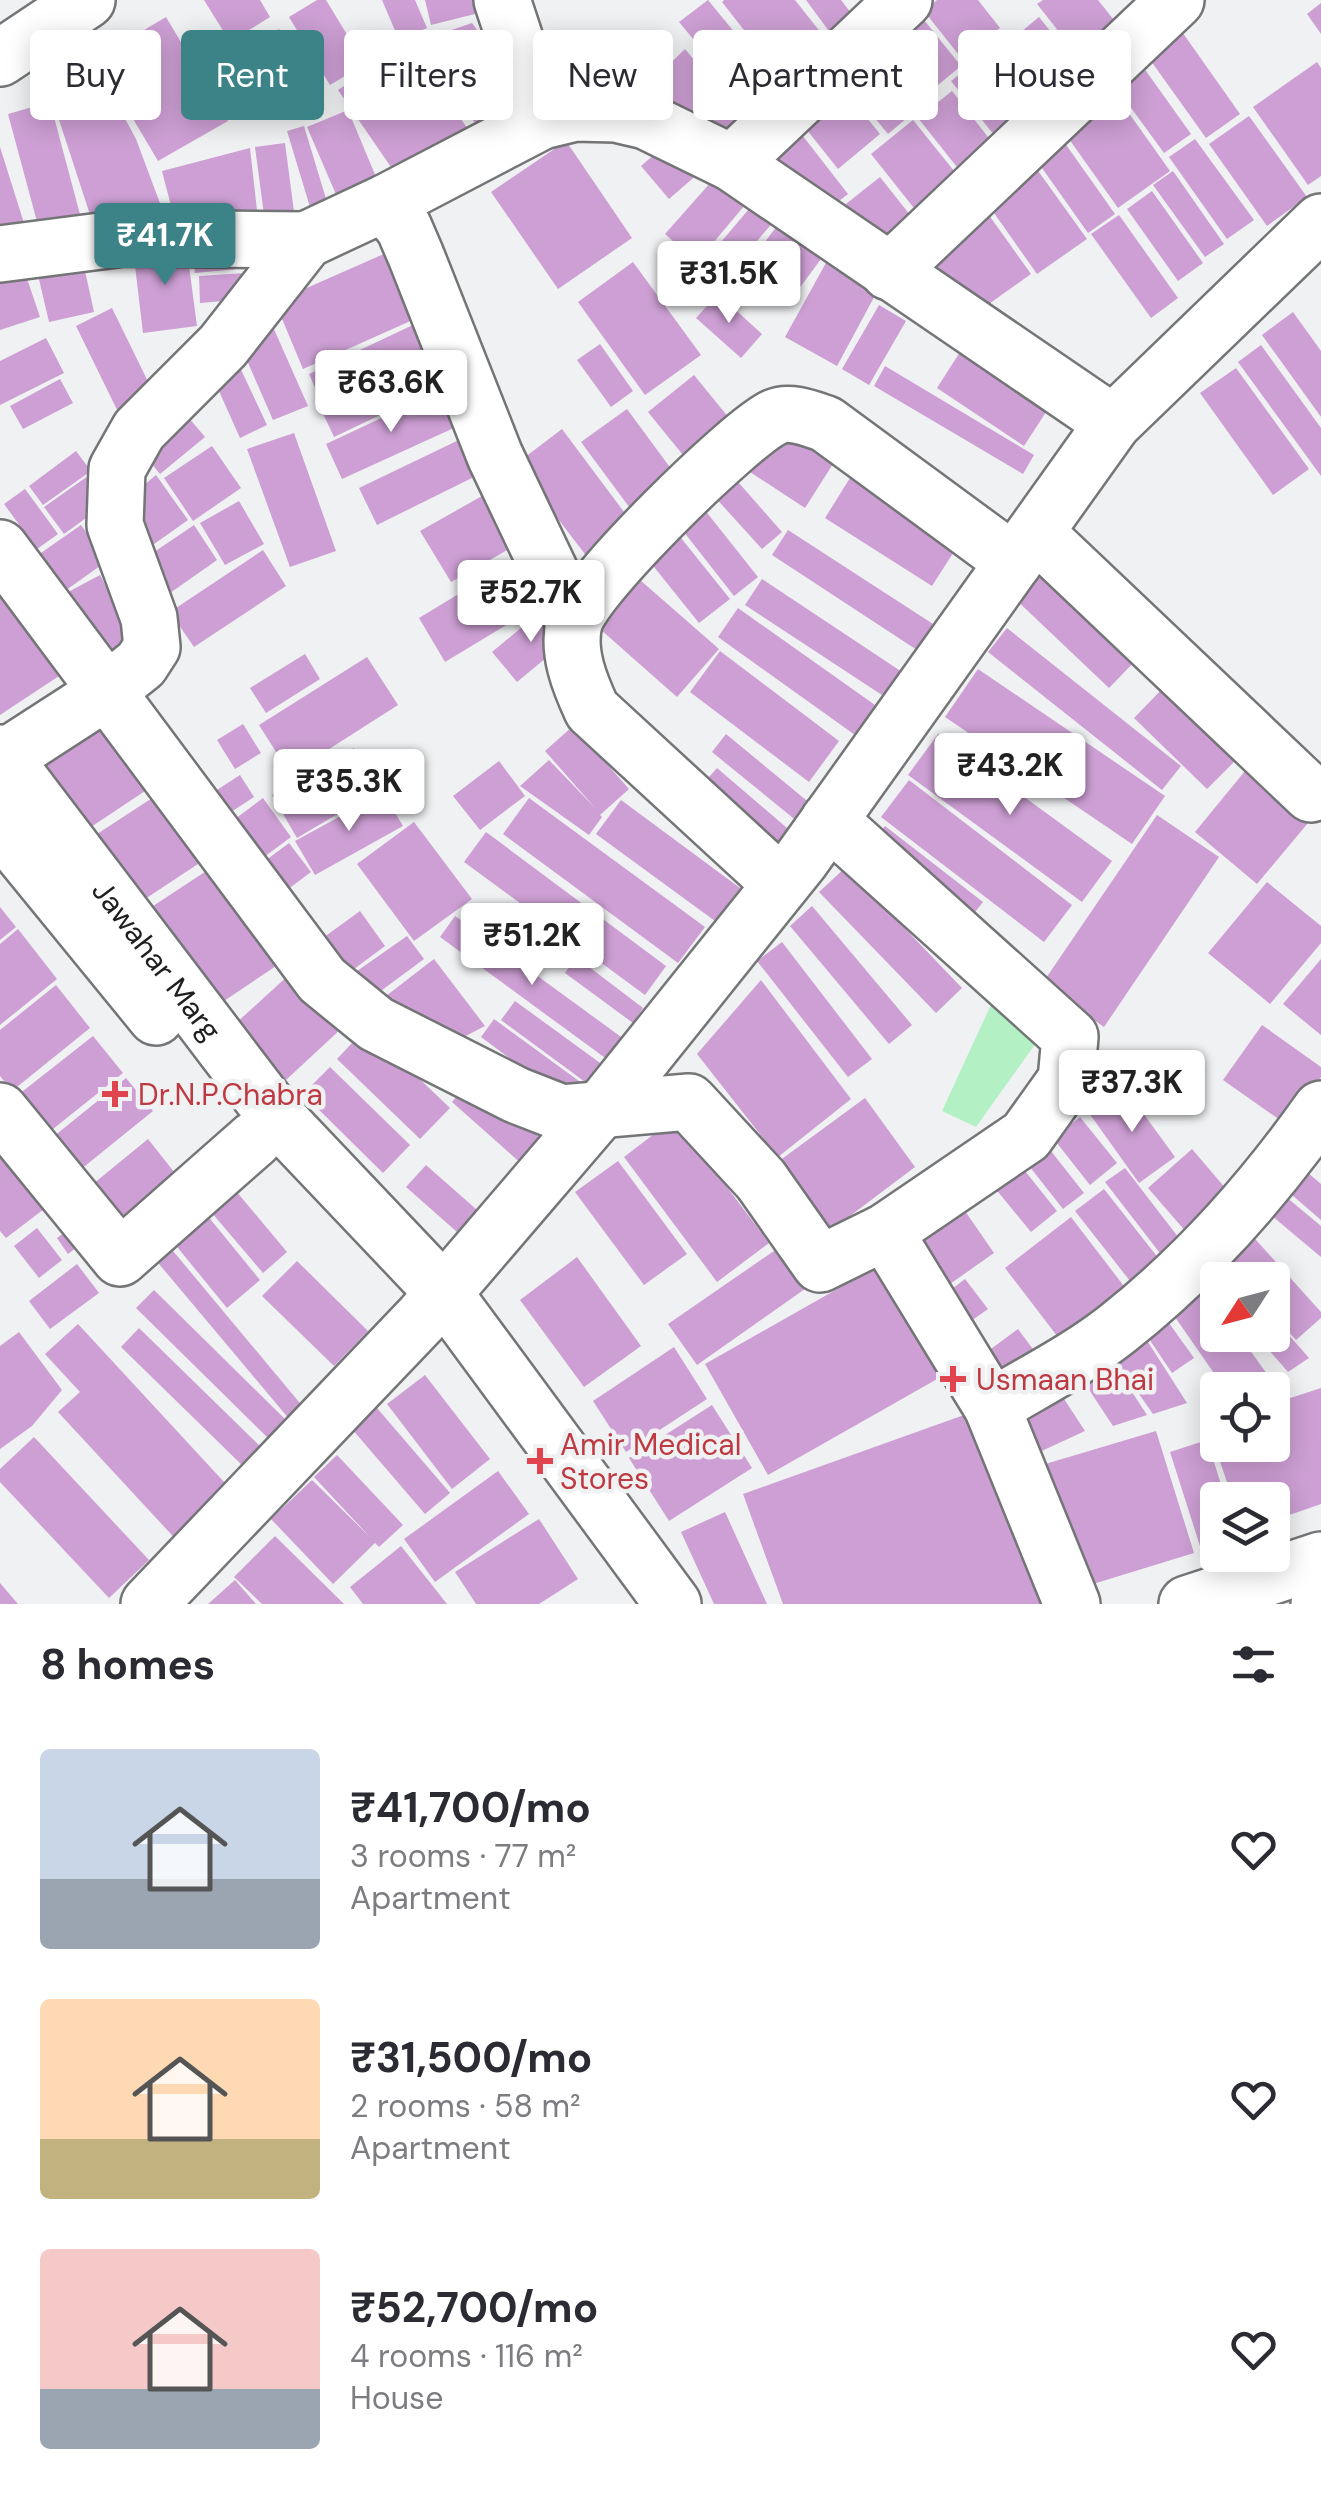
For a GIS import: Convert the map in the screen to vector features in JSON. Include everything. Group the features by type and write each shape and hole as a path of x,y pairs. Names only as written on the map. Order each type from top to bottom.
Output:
{"street":[{"path":"0,58 87,0"},
{"path":"502,0 533,93"},
{"path":"732,163 904,0"},
{"path":"889,272 1176,0"},
{"path":"0,254 124,238 306,240 542,120"},
{"path":"638,120 732,163 1113,424"},
{"path":"385,203 404,228 495,456 574,622 574,672 592,710 780,884"},
{"path":"153,1603 433,1304 604,1107 829,820 1113,424 1321,222"},
{"path":"2,756 106,692 141,664 152,647 149,618 114,524 117,470 139,430 224,346 306,240"},
{"path":"574,622 589,594 687,491 753,430 778,414 804,416 826,424 1025,548 1310,794"},
{"path":"0,548 322,980 376,1024 516,1096 562,1113 689,1102 761,1180 820,1264 885,1232 1026,1136 1066,1080 1070,1037 829,820"},
{"name":"Jawahar Marg","path":"2,756 276,1114 433,1304"},
{"name":"Jawahar Marg","path":"0,826 256,1138 433,1304"},
{"path":"992,1408 1115,1331 1202,1256 1293,1149 1321,1109"},
{"path":"0,1111 120,1258 256,1138"},
{"path":"885,1232 992,1408 1072,1604"},
{"path":"433,1304 635,1604"},
{"path":"433,1304 673,1604"},
{"path":"1187,1604 1321,1560"}],"green space":[{"path":"1006,972 1059,1011 976,1127 942,1111"}],"building":[{"path":"204,0 260,0 270,17 249,30 223,30"},
{"path":"317,0 326,0 344,30 344,77 330,85 324,75 324,30 297,30 289,17"},
{"path":"382,0 415,0 427,28 395,30"},
{"path":"425,0 475,0 479,13 431,25"},
{"path":"708,0 733,30 693,30 693,39 679,22"},
{"path":"795,0 819,30 744,30 722,2"},
{"path":"806,0 841,0 857,21 845,30 828,30"},
{"path":"937,0 978,0 1000,28 958,30 958,54 924,11"},
{"path":"1043,0 1098,0 1122,30 1058,30 1037,4"},
{"path":"1321,3 1321,34 1307,14"},
{"path":"920,15 932,30 902,30"},
{"path":"166,17 181,42 181,120 228,121 158,161 134,120 161,120 161,30 144,30"},
{"path":"1039,17 1049,30 1023,30"},
{"path":"472,23 477,30 452,30"},
{"path":"1180,29 1240,114 1206,138 1146,54"},
{"path":"938,37 958,62 958,68 938,85"},
{"path":"685,49 693,59 693,120 743,120 749,127 734,149 673,107 673,61"},
{"path":"1317,62 1321,68 1321,176 1308,185 1253,107"},
{"path":"1141,64 1191,134 1164,153 1131,108 1131,71"},
{"path":"513,79 533,106 533,114 490,144 473,120 513,120"},
{"path":"952,91 958,99 958,120 975,120 1002,155 968,181 920,120 938,120 938,102"},
{"path":"30,108 30,120 55,120 85,233 43,244 8,114"},
{"path":"344,112 344,120 352,120 384,196 344,213 307,127"},
{"path":"1131,116 1170,171 1118,208 1059,125 1066,120 1131,120"},
{"path":"1249,116 1307,197 1267,226 1209,144"},
{"path":"59,120 126,120 167,222 96,233"},
{"path":"359,120 462,120 479,146 406,189"},
{"path":"799,120 869,120 880,134 838,169"},
{"path":"876,120 905,120 888,134"},
{"path":"913,120 971,192 929,227 871,154"},
{"path":"982,120 1024,120 998,140"},
{"path":"304,126 330,212 313,217 287,131"},
{"path":"799,131 848,194 820,216 758,170"},
{"path":"1057,132 1115,214 1088,233 1030,151"},
{"path":"672,139 700,172 669,199 641,166"},
{"path":"1195,139 1254,220 1227,239 1169,157"},
{"path":"566,141 632,238 558,289 491,192"},
{"path":"285,143 296,227 266,230 255,147"},
{"path":"0,147 29,239 0,247"},
{"path":"250,148 259,228 177,229 162,171"},
{"path":"1036,168 1087,239 1037,274 987,203"},
{"path":"1173,171 1224,244 1205,257 1153,185"},
{"path":"719,173 750,199 697,262 665,234"},
{"path":"880,177 918,225 883,252 832,215"},
{"path":"1152,191 1203,263 1178,281 1127,209"},
{"path":"754,203 774,221 714,292 694,274"},
{"path":"986,211 1031,274 972,316 928,253"},
{"path":"1119,215 1178,298 1151,318 1091,234"},
{"path":"777,226 821,259 787,305 742,272"},
{"path":"186,243 197,326 143,333 133,249"},
{"path":"245,245 247,268 195,273 192,250"},
{"path":"80,248 94,312 49,322 34,258"},
{"path":"386,253 415,319 303,369 275,302"},
{"path":"20,258 40,317 0,330 0,265"},
{"path":"827,261 879,288 837,366 785,337"},
{"path":"633,262 701,355 645,395 578,302"},
{"path":"245,273 247,299 200,303 199,276"},
{"path":"718,294 762,334 741,358 696,318"},
{"path":"879,305 906,321 869,385 842,369"},
{"path":"112,308 159,404 123,422 76,326"},
{"path":"1293,312 1321,351 1321,417 1262,335"},
{"path":"415,324 426,349 320,399 309,374"},
{"path":"273,327 308,406 273,420 239,342"},
{"path":"46,338 64,373 0,405 0,361"},
{"path":"600,344 633,391 611,407 577,360"},
{"path":"1261,345 1321,428 1321,476 1238,362"},
{"path":"960,352 1048,409 1024,446 937,388"},
{"path":"427,356 441,386 334,437 320,407"},
{"path":"236,359 267,425 240,438 210,371"},
{"path":"885,366 1034,455 1023,474 874,386"},
{"path":"1236,368 1309,469 1273,495 1200,393"},
{"path":"694,375 742,434 696,471 648,412"},
{"path":"60,379 73,403 23,429 10,406"},
{"path":"439,391 456,427 342,479 326,444"},
{"path":"627,409 683,485 638,519 581,442"},
{"path":"183,411 205,437 160,474 139,448"},
{"path":"780,419 838,456 805,508 747,470"},
{"path":"562,429 636,528 591,562 516,464"},
{"path":"294,433 336,551 290,567 247,449"},
{"path":"463,438 480,474 377,525 359,488"},
{"path":"212,446 241,488 193,521 164,478"},
{"path":"76,451 91,471 43,505 29,486"},
{"path":"724,466 782,532 762,549 703,484"},
{"path":"855,470 962,539 932,586 825,518"},
{"path":"156,475 188,520 140,554 131,496"},
{"path":"88,476 108,502 64,534 44,507"},
{"path":"25,489 58,534 37,549 4,504"},
{"path":"482,496 511,548 451,582 420,531"},
{"path":"239,501 264,544 225,565 200,523"},
{"path":"704,509 758,577 734,596 680,527"},
{"path":"81,525 107,561 55,598 28,562"},
{"path":"194,525 217,560 163,598 138,563"},
{"path":"673,528 730,599 699,623 642,552"},
{"path":"788,530 933,624 917,650 772,555"},
{"path":"263,550 286,586 194,647 170,612"},
{"path":"1045,563 1141,655 1109,688 1013,597"},
{"path":"624,566 719,649 677,697 583,614"},
{"path":"100,575 133,640 96,665 57,598"},
{"path":"490,575 516,619 445,662 419,618"},
{"path":"762,579 902,672 885,697 745,605"},
{"path":"0,588 59,676 0,715"},
{"path":"545,608 570,638 517,682 492,652"},
{"path":"738,608 875,705 855,735 718,637"},
{"path":"1007,628 1181,766 1162,790 988,652"},
{"path":"720,651 839,741 809,782 690,692"},
{"path":"305,654 320,679 266,713 250,688"},
{"path":"367,657 398,705 290,774 259,725"},
{"path":"978,669 1165,796 1132,844 945,717"},
{"path":"1165,686 1238,758 1207,789 1134,718"},
{"path":"111,708 160,781 79,835 30,762"},
{"path":"243,724 261,753 235,769 217,740"},
{"path":"573,726 629,789 600,815 589,835 520,786 549,760 596,809 545,751"},
{"path":"726,734 812,805 798,822 712,752"},
{"path":"938,734 1112,861 1082,902 908,775"},
{"path":"354,748 378,790 297,838 272,795"},
{"path":"499,761 525,796 480,830 453,796"},
{"path":"717,768 794,834 780,851 702,785"},
{"path":"1245,771 1308,823 1257,884 1195,832"},
{"path":"240,775 254,797 214,823 200,801"},
{"path":"909,780 1072,905 1044,942 881,817"},
{"path":"160,793 204,860 142,901 97,834"},
{"path":"383,793 403,826 315,875 295,841"},
{"path":"263,798 291,837 248,869 219,831"},
{"path":"529,798 705,927 678,963 503,834"},
{"path":"621,800 740,888 715,921 596,834"},
{"path":"1157,815 1219,857 1104,1027 1042,984"},
{"path":"414,822 472,899 414,941 357,864"},
{"path":"885,826 983,902 968,921 871,845"},
{"path":"486,832 666,966 645,995 464,862"},
{"path":"289,843 311,872 275,899 253,870"},
{"path":"220,862 285,960 215,1007 150,908"},
{"path":"846,867 962,988 936,1013 819,892"},
{"path":"1267,882 1321,926 1321,943 1270,1004 1208,953"},
{"path":"812,906 912,1025 889,1044 790,926"},
{"path":"0,907 16,927 0,940"},
{"path":"360,911 385,946 342,978 316,943"},
{"path":"455,916 624,1039 608,1060 440,937"},
{"path":"18,929 57,979 0,1025 0,944"},
{"path":"407,936 424,959 366,1002 340,983"},
{"path":"782,942 872,1059 848,1077 757,961"},
{"path":"576,957 643,1008 633,1023 565,973"},
{"path":"434,959 485,1026 460,1039 373,1006"},
{"path":"1321,959 1321,1035 1283,1004"},
{"path":"292,972 343,1027 286,1080 234,1025"},
{"path":"761,980 851,1099 778,1157 697,1054"},
{"path":"56,985 90,1028 12,1091 0,1076 0,1030"},
{"path":"515,1001 607,1068 592,1087 501,1020"},
{"path":"494,1019 583,1084 569,1102 481,1037"},
{"path":"1262,1025 1321,1067 1321,1077 1287,1125 1223,1080"},
{"path":"366,1028 450,1108 420,1139 337,1059"},
{"path":"93,1036 123,1073 48,1133 18,1095"},
{"path":"330,1067 410,1145 383,1173 303,1094"},
{"path":"126,1078 153,1111 80,1170 53,1137"},
{"path":"472,1078 543,1141 523,1165 452,1102"},
{"path":"1124,1087 1175,1157 1139,1183 1089,1113"},
{"path":"865,1098 915,1167 826,1234 775,1164"},
{"path":"1080,1117 1117,1163 1090,1185 1053,1138"},
{"path":"675,1118 769,1243 717,1282 624,1157"},
{"path":"148,1139 182,1182 116,1235 82,1193"},
{"path":"0,1146 48,1206 6,1238 0,1231"},
{"path":"1047,1146 1084,1193 1063,1209 1026,1162"},
{"path":"1192,1149 1238,1203 1194,1241 1148,1188"},
{"path":"618,1161 687,1254 644,1285 575,1192"},
{"path":"1017,1161 1057,1211 1031,1232 990,1182"},
{"path":"1294,1161 1321,1184 1321,1220 1277,1182"},
{"path":"426,1165 485,1217 465,1239 406,1187"},
{"path":"1125,1168 1192,1255 1173,1270 1105,1182"},
{"path":"231,1185 287,1252 263,1273 206,1206"},
{"path":"1273,1186 1321,1226 1321,1257 1259,1205"},
{"path":"1104,1189 1170,1273 1141,1295 1075,1211"},
{"path":"202,1209 260,1280 227,1308 169,1237"},
{"path":"965,1211 994,1253 950,1284 921,1243"},
{"path":"1071,1217 1133,1298 1067,1349 1005,1268"},
{"path":"83,1219 94,1234 68,1254 57,1238"},
{"path":"37,1228 62,1260 39,1278 14,1246"},
{"path":"1248,1231 1276,1262 1222,1262"},
{"path":"163,1239 304,1408 290,1420 149,1252"},
{"path":"784,1244 812,1284 697,1365 668,1324"},
{"path":"577,1257 641,1346 584,1387 520,1300"},
{"path":"297,1261 368,1331 334,1366 262,1296"},
{"path":"883,1263 946,1374 768,1475 705,1364"},
{"path":"77,1264 99,1293 50,1329 29,1301"},
{"path":"1290,1278 1321,1312 1321,1318 1296,1340 1290,1334"},
{"path":"965,1279 988,1309 957,1331 935,1302"},
{"path":"1200,1285 1200,1352 1251,1352 1266,1372 1213,1372 1168,1307"},
{"path":"154,1290 290,1424 272,1442 136,1308"},
{"path":"1164,1316 1194,1358 1172,1373 1143,1330"},
{"path":"78,1324 237,1496 182,1546 58,1412 80,1392 45,1354"},
{"path":"139,1328 266,1452 248,1471 121,1347"},
{"path":"1139,1328 1187,1403 1153,1414 1108,1350"},
{"path":"1018,1329 1041,1360 1008,1385 984,1354"},
{"path":"19,1332 62,1390 32,1426 0,1449 0,1346"},
{"path":"1290,1336 1309,1358 1288,1372 1271,1352 1290,1352"},
{"path":"674,1347 707,1399 626,1452 593,1401"},
{"path":"1105,1351 1147,1415 1113,1426 1076,1370"},
{"path":"425,1375 490,1459 452,1489 387,1404"},
{"path":"1051,1379 1085,1431 1033,1455 1003,1410"},
{"path":"1321,1388 1321,1504 1290,1515 1290,1482 1227,1482 1220,1462 1290,1462 1290,1398"},
{"path":"712,1405 752,1468 669,1521 629,1458"},
{"path":"377,1408 450,1493 425,1514 352,1429"},
{"path":"978,1410 1048,1604 783,1604 743,1494"},
{"path":"1156,1431 1194,1553 1080,1588 1042,1465"},
{"path":"34,1437 149,1560 109,1598 0,1482 0,1469"},
{"path":"1200,1442 1200,1462 1214,1462 1220,1482 1200,1482 1200,1546 1170,1452"},
{"path":"337,1455 403,1525 379,1547 375,1543 333,1584 271,1519 312,1480 370,1537 314,1477"},
{"path":"498,1471 529,1514 435,1582 404,1539"},
{"path":"725,1512 767,1604 714,1604 681,1532"},
{"path":"539,1519 578,1579 539,1604 476,1604 455,1572"},
{"path":"275,1536 344,1604 262,1604 234,1577"},
{"path":"401,1546 447,1604 363,1604 350,1587"},
{"path":"235,1580 256,1604 208,1604"},
{"path":"0,1583 18,1604 0,1604"}],"place":[{"name":"Dr.N.P.Chabra","path":"115,1094"},
{"name":"Usmaan Bhai","path":"953,1379"},
{"name":"Amir Medical Stores","path":"540,1461"}]}
